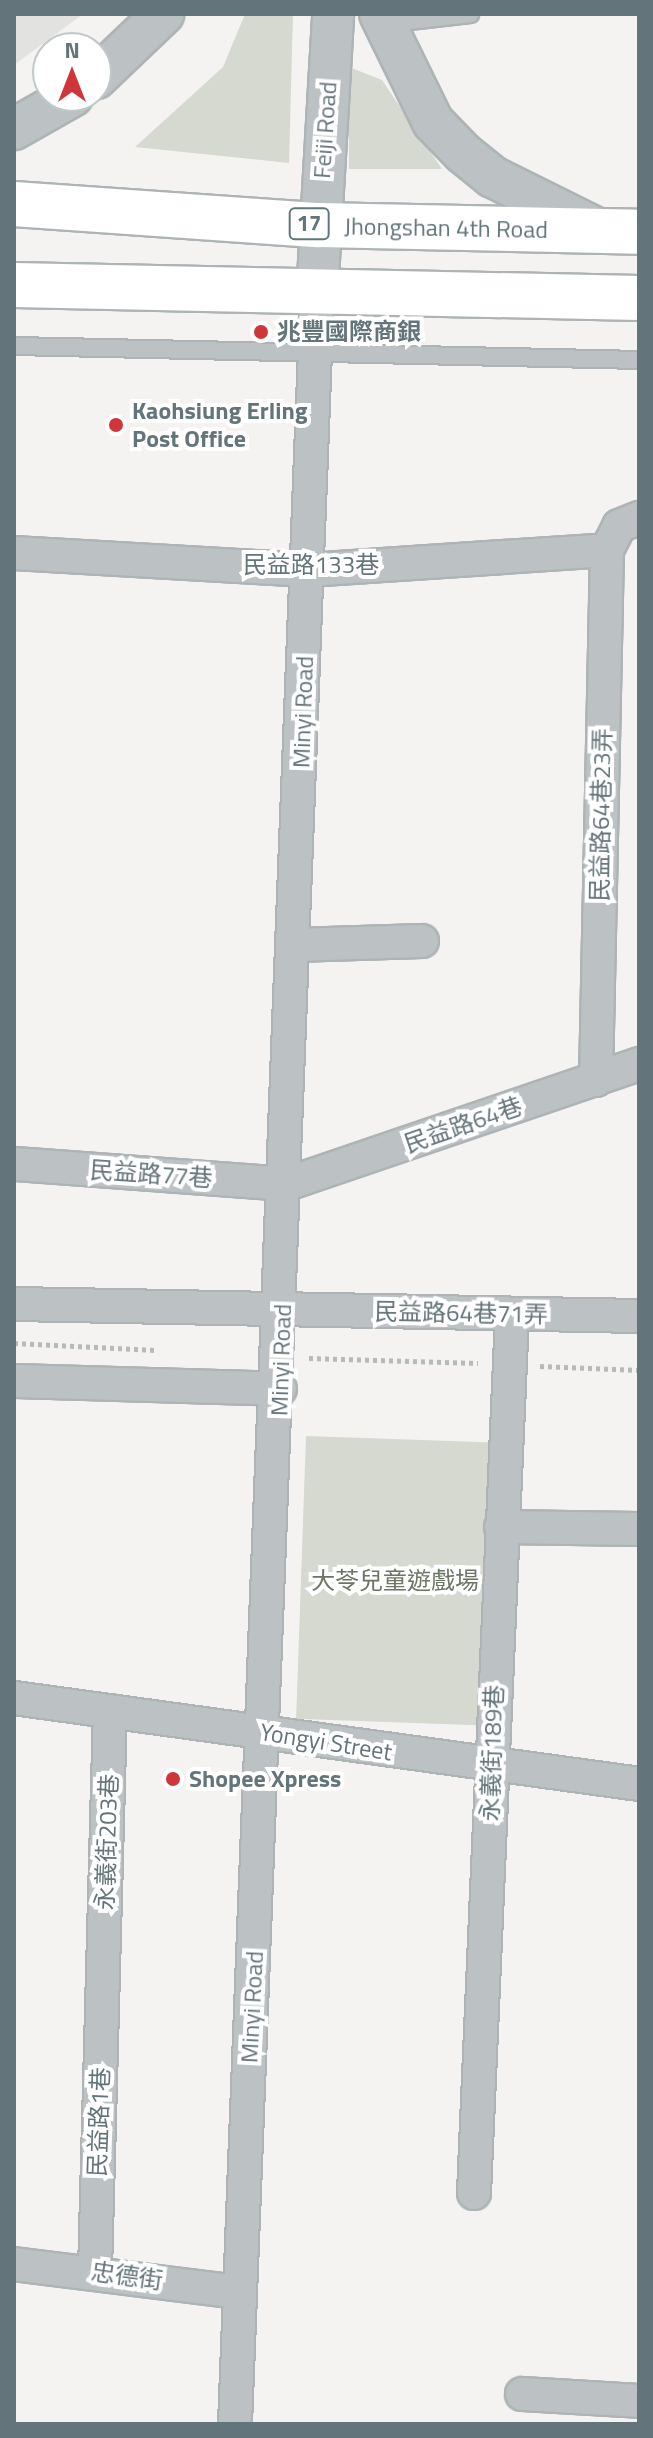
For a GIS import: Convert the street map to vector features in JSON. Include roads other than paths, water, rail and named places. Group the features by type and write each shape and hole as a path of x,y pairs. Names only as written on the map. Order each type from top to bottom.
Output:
{"main road":[{"name":"Jhongshan 4th Road","path":"14,204 318,225 622,232"},
{"path":"14,285 317,295 639,298"}],"street":[{"path":"112,63 163,14"},
{"name":"Feiji Road","path":"317,295 318,225 333,14"},
{"path":"381,19 433,122 463,153 493,177 622,232"},
{"path":"14,129 44,112"},
{"name":"Minyi Road","path":"235,2424 281,1376 317,295"},
{"path":"607,550 619,526 639,518"},
{"name":"民益路133巷","path":"14,553 308,570 607,550"},
{"name":"民益路64巷23弄","path":"596,1080 607,550"},
{"path":"295,945 422,941"},
{"name":"民益路64巷","path":"287,1184 639,1064"},
{"name":"民益路77巷","path":"14,1164 287,1184"},
{"path":"14,1304 283,1311"},
{"name":"民益路64巷71弄","path":"283,1311 639,1316"},
{"name":"永義街189巷","path":"474,2193 512,1314"},
{"path":"14,1381 281,1376"},
{"path":"501,1527 639,1529"},
{"name":"Yongyi Street","path":"14,1698 491,1767 639,1784"},
{"name":"永義街203巷","path":"103,1972 110,1711"},
{"name":"民益路1巷","path":"95,2271 103,1972"},
{"name":"忠德街","path":"14,2264 95,2271 239,2292"},
{"path":"522,2394 639,2401"}],"lane":[{"path":"381,19 470,14"},
{"path":"14,346 315,357 639,360"}],"place":[{"name":"兆豐國際商銀","path":"261,332"},
{"name":"Kaohsiung Erling Post Office","path":"116,425"},
{"name":"Shopee Xpress","path":"173,1779"}],"park label":[{"name":"大苓兒童遊戲場","path":"395,1581"}]}
